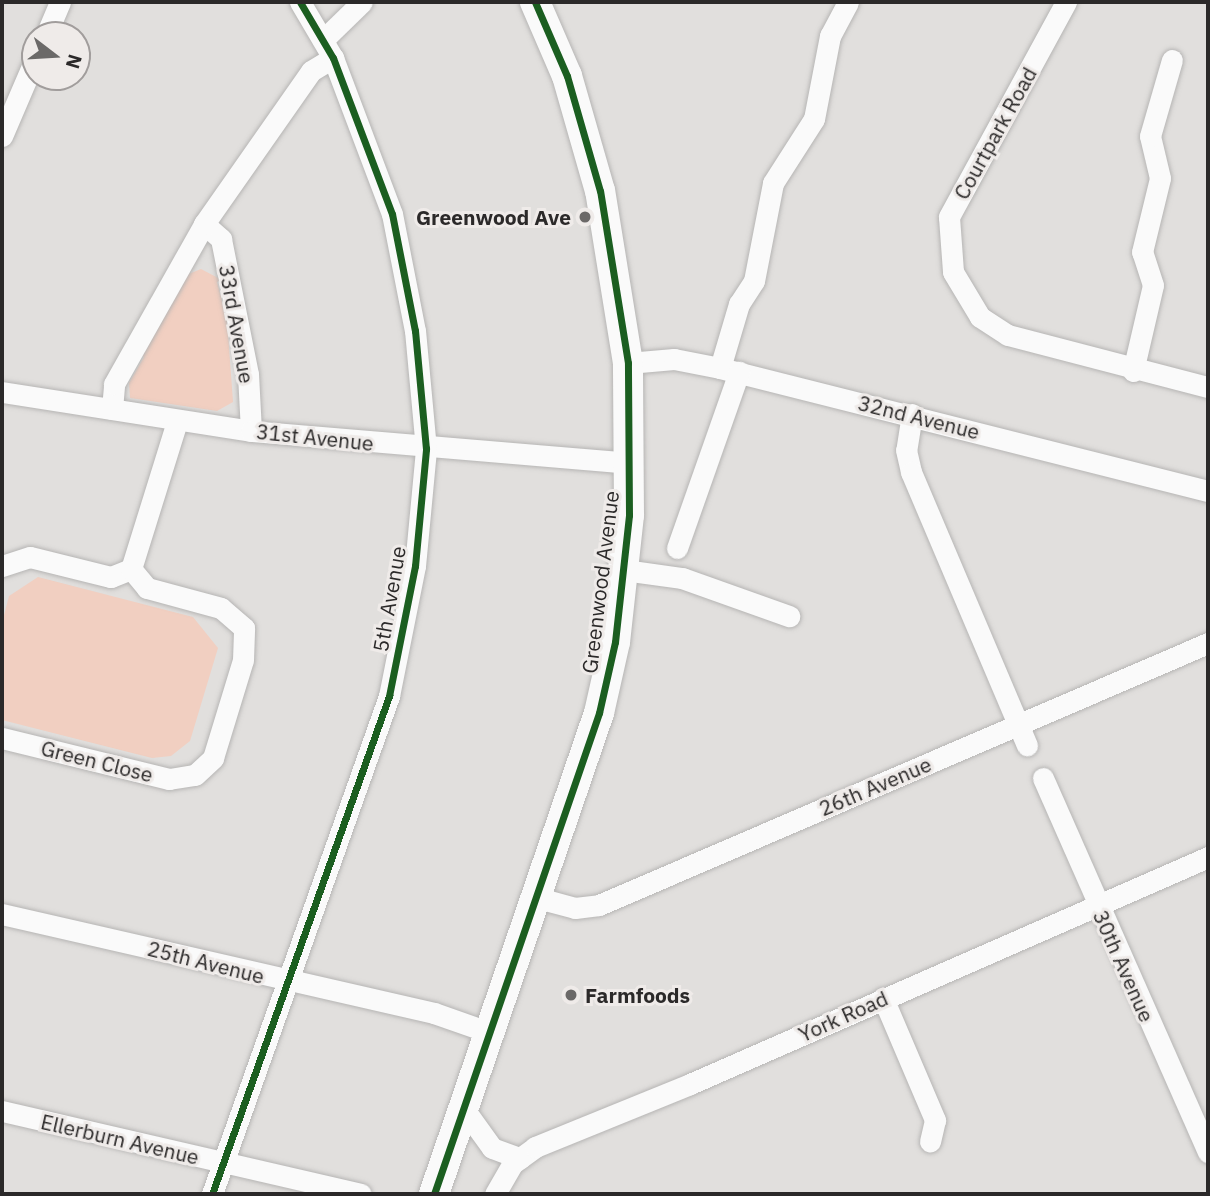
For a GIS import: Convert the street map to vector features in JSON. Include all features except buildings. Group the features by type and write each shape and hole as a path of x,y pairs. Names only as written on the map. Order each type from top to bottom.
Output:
{"street":[{"path":"52,21 60,2"},
{"name":"5th Avenue","path":"212,1194 290,983 388,696 415,566 426,449 415,331 391,214 328,49 300,2"},
{"name":"33rd Avenue","path":"112,410 114,384 204,224 362,2"},
{"name":"Greenwood Avenue","path":"434,1194 538,898 599,713 615,642 624,570 631,464 628,363 600,191 567,76 535,2"},
{"path":"675,536 730,370 739,304 754,281 773,183 814,119 830,36 848,2"},
{"name":"Courtpark Road","path":"1066,2 949,217 953,271 980,317 1008,335 1133,371 1208,387"},
{"path":"1133,371 1153,285 1142,251 1160,178 1150,136 1172,60"},
{"path":"2,136 21,91"},
{"name":"33rd Avenue","path":"204,224 221,239 248,374 251,430"},
{"name":"32nd Avenue","path":"628,363 674,359 730,370 1208,491"},
{"name":"31st Avenue","path":"2,392 177,421 251,430 426,449 631,464"},
{"path":"912,414 906,450 911,472 1027,745"},
{"path":"2,566 30,557 111,577 131,569 177,421"},
{"name":"Green Close","path":"2,738 169,779 195,775 213,758 243,660 244,628 221,608 147,588 131,569"},
{"path":"624,570 682,578 789,616"},
{"name":"26th Avenue","path":"538,898 575,908 599,905 1208,643"},
{"name":"30th Avenue","path":"1044,778 1096,903 1208,1152"},
{"name":"York Road","path":"495,1194 520,1158 535,1147 690,1084 1096,903 1208,857"},
{"name":"25th Avenue","path":"2,914 290,983 434,1013 491,1033"},
{"path":"883,998 935,1119 930,1141"},
{"path":"464,1109 492,1147 520,1158"},
{"name":"Ellerburn Avenue","path":"2,1111 361,1194"}],"shaded area":[{"path":"201,269 222,280 217,282 227,320 233,402 217,411 130,398 129,383 144,357 140,355 186,275"},
{"path":"38,577 193,617 218,648 190,741 171,756 152,758 2,720 2,623 9,596"}],"cycle path":[{"path":"212,1194 389,696 415,566 426,449 415,331 392,214 333,58 300,2"},
{"path":"434,1194 599,713 615,642 629,515 628,363 600,191 567,76 535,2"}],"place":[{"name":"Greenwood Ave","path":"585,217"},
{"name":"Farmfoods","path":"571,995"}]}
